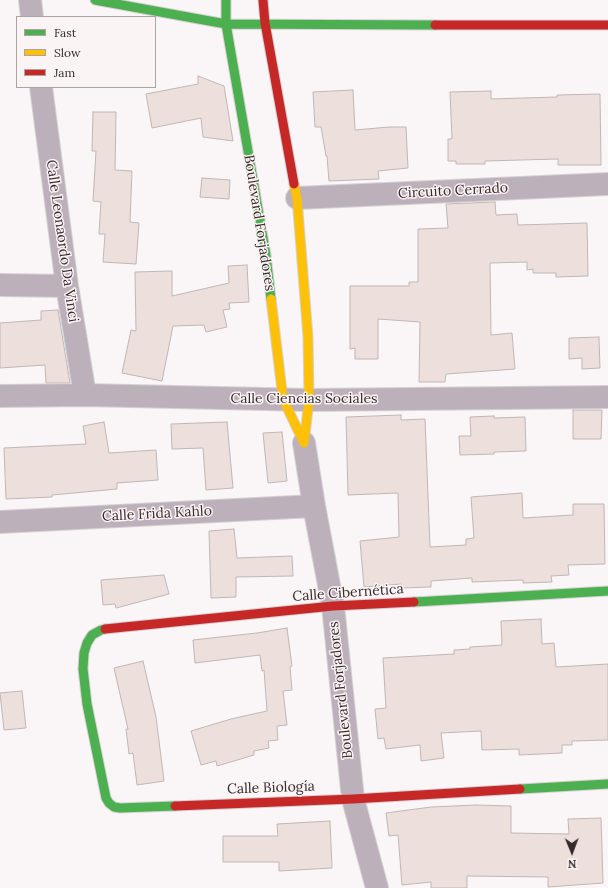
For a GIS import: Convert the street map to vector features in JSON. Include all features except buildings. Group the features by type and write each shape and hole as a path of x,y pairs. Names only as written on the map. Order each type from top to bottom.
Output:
{"street":[{"path":"30,0 32,16"},
{"path":"95,0 226,24 265,23 608,26"},
{"name":"Boulevard Forjadores","path":"226,0 226,24 266,255 283,400 304,443"},
{"name":"Boulevard Forjadores","path":"263,0 265,23 297,198 308,337 309,400 304,443 333,606 353,799 377,888"},
{"name":"Calle Leonaordo Da Vinci","path":"41,88 67,286 86,395"},
{"name":"Circuito Cerrado","path":"297,198 608,184"},
{"path":"0,284 67,286"},
{"name":"Calle Ciencias Sociales","path":"0,396 86,395 283,400 608,397"},
{"name":"Calle Frida Kahlo","path":"0,522 314,506"},
{"name":"Calle Cibernética","path":"92,635 101,630 115,628 333,606 608,591"},
{"name":"Calle Biología","path":"92,635 86,643 84,653 83,669 87,704 106,798 114,807 126,809 353,799 608,784"}],"traffic: fast":[{"path":"95,0 226,24 435,25"},
{"path":"226,0 226,24 266,255 271,299"},
{"path":"414,602 608,591"},
{"path":"105,629 92,635 87,643 84,653 83,669 87,704 106,798 114,807 120,808 175,806"},
{"path":"520,789 608,784"}],"traffic: slow":[{"path":"294,184 297,198 308,337 309,400 304,443"},
{"path":"271,299 283,399 304,443"}],"traffic: jam":[{"path":"263,0 265,23 294,184"},
{"path":"435,25 608,25"},
{"path":"105,629 333,606 414,602"},
{"path":"175,806 353,799 520,789"}]}
